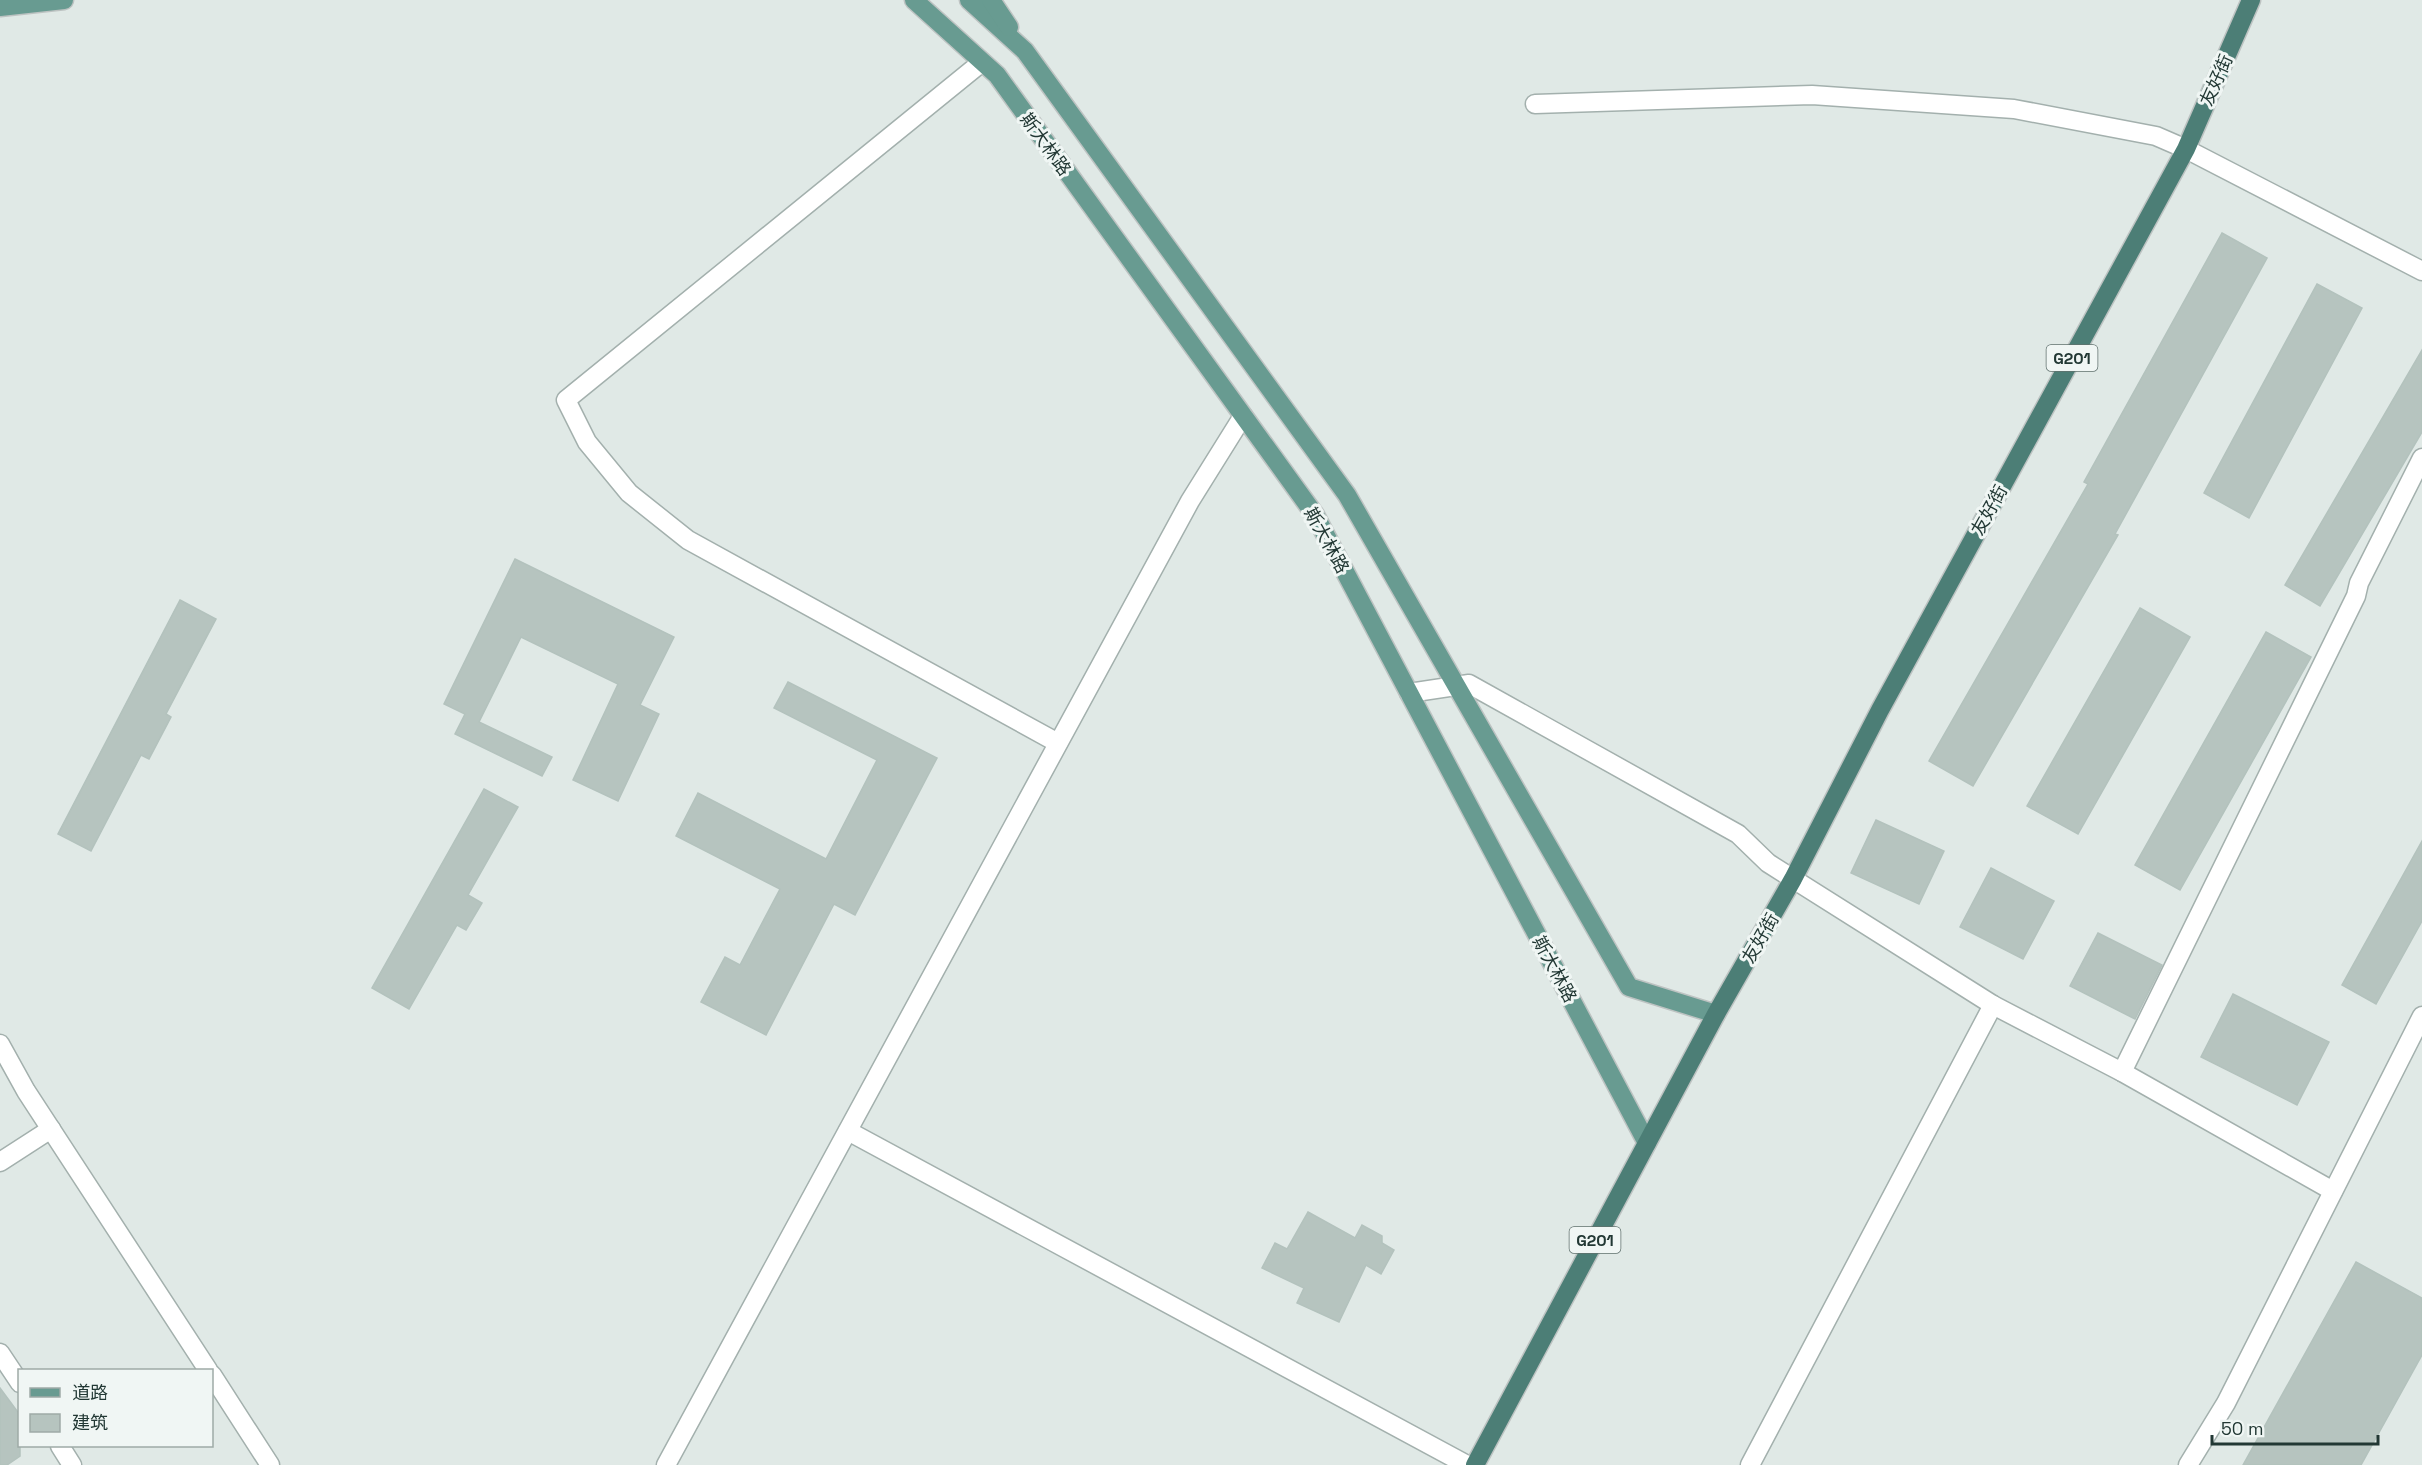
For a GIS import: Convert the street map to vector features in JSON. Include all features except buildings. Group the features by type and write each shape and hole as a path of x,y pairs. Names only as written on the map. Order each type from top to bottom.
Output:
{"highway":[{"name":"友好街","path":"1716,1014 1793,879 1880,710 2186,149 2252,0"},
{"name":"G201","path":"1475,1465 1716,1014"}],"main road":[{"path":"0,7 64,0"},
{"name":"斯大林路","path":"914,0 997,75 1315,515 1647,1143"},
{"name":"斯大林路","path":"969,0 1025,51 1347,495 1629,987 1716,1014"},
{"path":"991,0 1025,51"}],"street":[{"path":"982,62 566,400 587,442 629,493 688,540 1058,743"},
{"path":"1535,104 1812,95 2014,109 2156,136 2186,149 2422,271"},
{"path":"666,1465 1190,501 1243,416"},
{"path":"2122,1072 2422,458"},
{"path":"1409,693 1469,684 1738,834 1768,863 1993,1005 2122,1072 2333,1191"},
{"path":"1750,1465 1993,1005"},
{"path":"2188,1465 2226,1403 2422,1016"},
{"path":"0,1044 26,1091 207,1369"},
{"path":"0,1162 51,1129"},
{"path":"848,1131 1467,1465"},
{"path":"0,1353 18,1380"},
{"path":"213,1377 270,1465"},
{"path":"61,1447 72,1465"}]}
